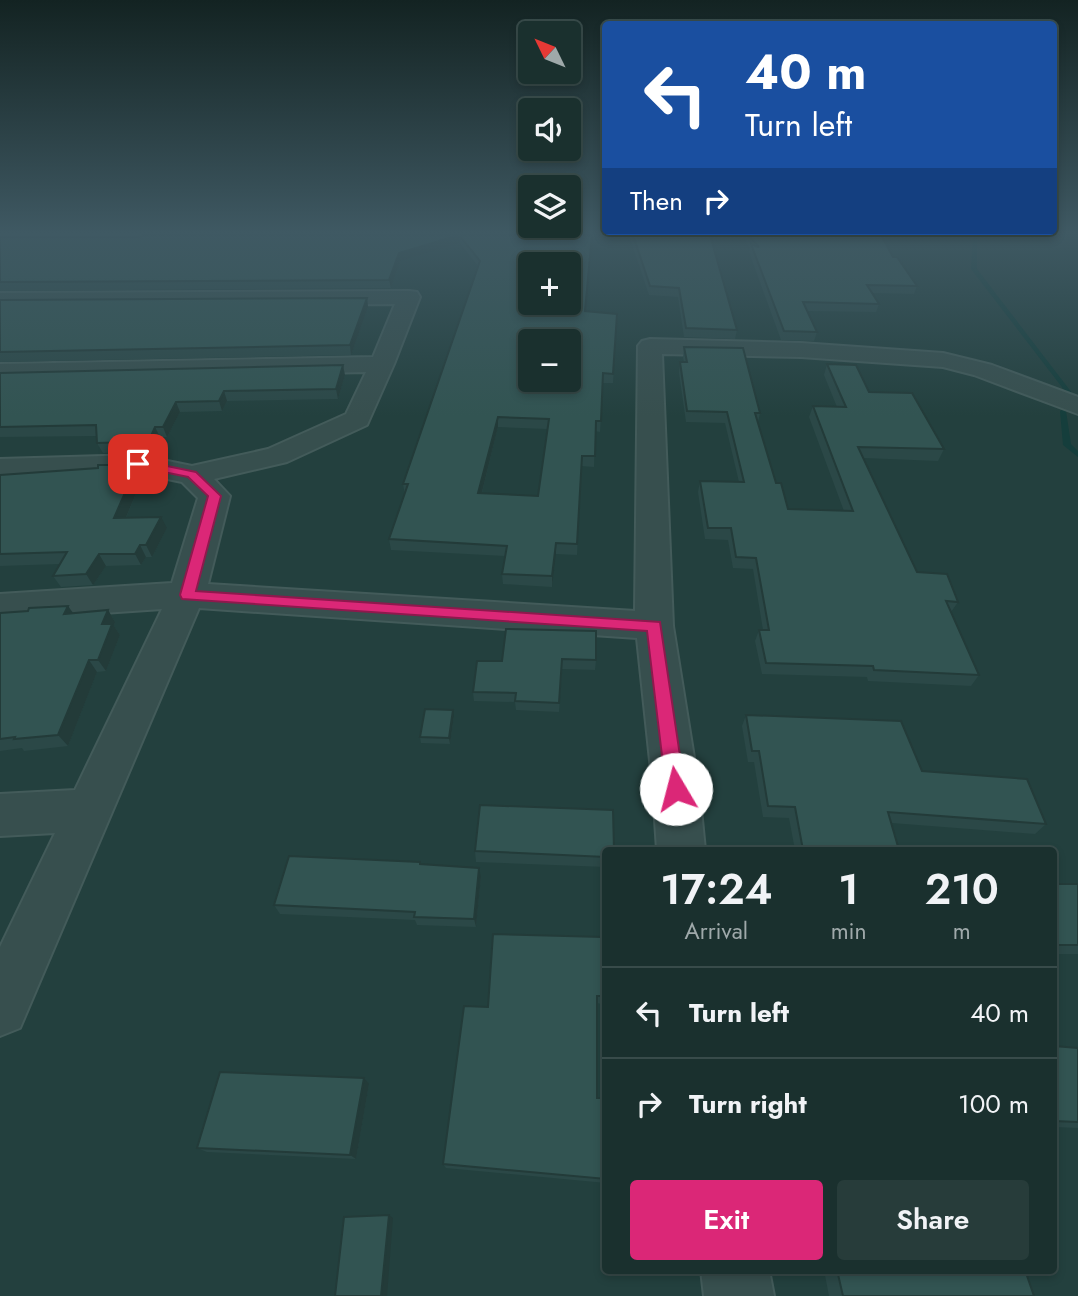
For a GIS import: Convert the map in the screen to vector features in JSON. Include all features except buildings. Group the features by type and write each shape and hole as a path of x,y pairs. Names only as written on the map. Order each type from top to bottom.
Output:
{"street":[{"path":"0,300 409,297 357,419 277,456 192,474 138,464 0,468"},
{"path":"681,847 676,789 654,626 650,346 801,350 943,360 983,370 1078,406"},
{"path":"0,372 382,364"},
{"path":"0,1008 92,810 187,595 214,496 192,474"},
{"path":"0,607 187,595 654,626"},
{"path":"0,815 92,810"},
{"path":"735,1274 739,1296"}],"waterway":[{"path":"994,295 1070,394"},
{"path":"1063,411 1067,445 1078,455"}],"route":[{"path":"138,464 192,474 214,496 187,595 654,626 676,789"}]}
